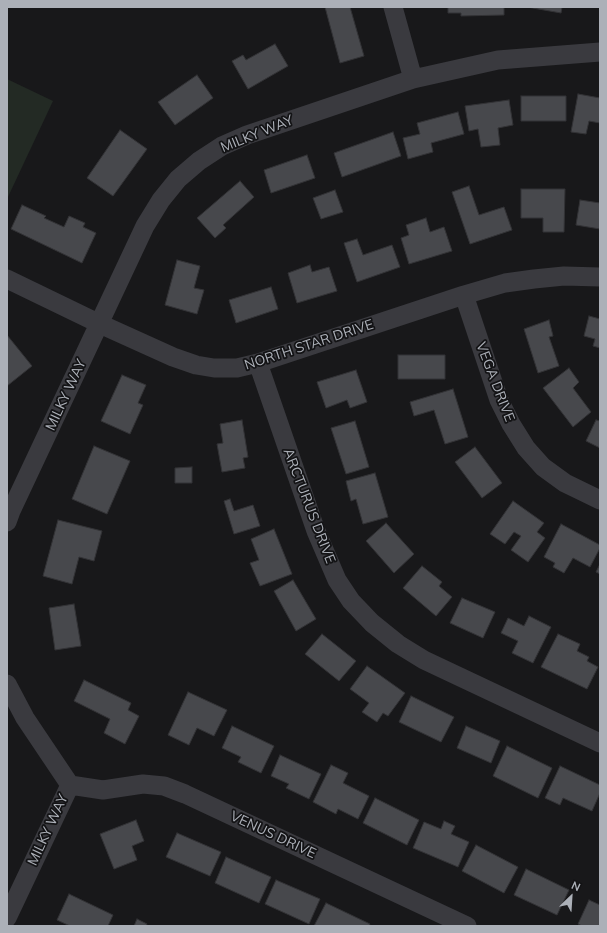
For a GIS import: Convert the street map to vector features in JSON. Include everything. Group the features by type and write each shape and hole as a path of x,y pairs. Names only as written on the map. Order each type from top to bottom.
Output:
{"street":[{"path":"393,7 413,79"},
{"name":"MILKY WAY","path":"7,522 145,226 161,200 178,179 199,161 222,146 247,135 413,79 498,60 600,52"},
{"name":"NORTH STAR DRIVE","path":"7,279 100,324 196,366 237,368 258,363 464,295 505,283 534,278 564,276 600,277"},
{"name":"VEGA DRIVE","path":"464,295 499,400 511,424 526,448 543,467 565,484 600,500"},
{"name":"ARCTURUS DRIVE","path":"258,363 316,531 337,580 351,601 372,623 398,644 424,660 600,743"},
{"name":"MILKY WAY","path":"7,684 25,718 70,785 7,918"},
{"name":"VENUS DRIVE","path":"70,785 102,790 143,784 164,786 467,926"}],"shaded area":[{"path":"7,79 53,101 7,199"}],"building":[{"path":"325,7 350,7 364,56 340,63"},
{"path":"448,7 504,7 504,15 461,16 461,13 448,13"},
{"path":"527,7 562,7 561,13"},
{"path":"275,44 288,66 248,89 232,61 243,55 246,60"},
{"path":"197,75 213,98 175,125 158,102"},
{"path":"578,94 600,98 600,123 589,121 586,134 571,132"},
{"path":"521,96 566,96 566,121 521,121"},
{"path":"509,100 513,125 498,128 500,145 481,147 478,129 469,131 465,106"},
{"path":"458,112 464,134 431,143 433,152 408,159 403,138 420,134 417,123"},
{"path":"120,130 147,149 113,196 87,178"},
{"path":"393,132 401,156 342,177 334,153"},
{"path":"307,155 315,178 271,193 264,170"},
{"path":"240,181 254,197 223,225 226,228 215,238 197,218"},
{"path":"469,186 479,215 504,207 512,230 470,244 452,192"},
{"path":"521,189 565,189 564,232 543,232 543,218 521,218"},
{"path":"335,190 343,212 321,219 313,198"},
{"path":"580,200 600,203 600,229 576,225"},
{"path":"22,205 46,216 44,218 64,227 69,216 85,223 83,227 96,233 82,263 11,229"},
{"path":"426,218 430,232 444,227 452,251 409,264 401,238 409,235 406,225"},
{"path":"357,239 363,255 392,245 400,267 357,282 344,243"},
{"path":"177,260 200,266 194,288 204,290 197,314 165,305"},
{"path":"310,265 312,272 329,267 337,291 297,303 288,273"},
{"path":"271,287 278,309 236,323 229,300"},
{"path":"589,316 600,319 600,348 593,346 595,339 584,336"},
{"path":"549,320 553,336 549,337 559,366 538,373 524,329"},
{"path":"7,335 32,366 7,386"},
{"path":"398,355 445,355 445,379 398,379"},
{"path":"569,368 579,382 573,388 591,412 573,427 543,388"},
{"path":"356,370 367,402 350,408 347,400 326,408 317,382"},
{"path":"122,375 146,385 138,403 143,405 130,434 101,421"},
{"path":"453,389 468,437 445,444 434,410 414,416 410,402"},
{"path":"242,420 248,457 243,458 245,468 222,472 217,444 223,443 220,424"},
{"path":"596,420 600,421 600,448 586,441"},
{"path":"355,421 369,467 346,474 331,428"},
{"path":"94,446 130,461 107,514 72,499"},
{"path":"475,447 502,483 482,498 455,462"},
{"path":"192,467 192,483 175,483 175,468"},
{"path":"375,473 388,517 363,524 356,499 351,501 346,481"},
{"path":"230,499 234,511 253,505 260,526 234,534 224,501"},
{"path":"513,501 544,523 537,532 545,538 528,562 511,550 521,536 514,532 505,544 490,534"},
{"path":"58,520 102,531 94,561 79,557 72,584 43,576"},
{"path":"386,523 414,554 394,573 366,541"},
{"path":"561,524 600,545 600,548 590,567 573,558 564,573 553,567 555,563 544,557"},
{"path":"274,529 292,574 260,586 250,563 259,560 251,539"},
{"path":"600,564 600,574 596,572"},
{"path":"422,566 442,582 439,586 452,597 436,616 403,588"},
{"path":"293,580 316,619 296,631 274,591"},
{"path":"462,598 495,612 483,638 450,623"},
{"path":"74,604 81,646 55,650 49,608"},
{"path":"529,616 551,627 533,663 512,653 518,641 501,633 508,618 524,626"},
{"path":"322,634 356,661 339,681 305,654"},
{"path":"558,634 580,644 577,651 589,657 587,661 598,667 587,689 541,667"},
{"path":"367,666 405,693 388,716 383,713 377,722 362,712 369,703 350,689"},
{"path":"84,680 131,703 128,710 139,716 125,744 104,733 110,719 74,701"},
{"path":"188,692 227,710 214,736 197,728 189,745 168,735"},
{"path":"411,696 454,717 441,742 399,722"},
{"path":"232,726 274,746 261,773 238,762 241,757 222,748"},
{"path":"466,726 500,741 491,763 457,748"},
{"path":"507,746 552,768 538,798 493,776"},
{"path":"280,755 321,774 309,799 286,788 289,784 271,776"},
{"path":"331,765 348,773 343,783 369,796 358,819 338,809 336,814 313,802"},
{"path":"560,766 600,785 600,793 592,811 563,798 560,805 545,798"},
{"path":"375,798 419,820 407,845 363,823"},
{"path":"136,820 144,841 132,846 137,860 114,869 100,834"},
{"path":"444,821 455,826 451,834 469,842 458,867 413,848 424,822 441,829"},
{"path":"177,833 221,852 210,876 166,857"},
{"path":"476,845 518,867 504,893 462,871"},
{"path":"226,857 271,877 259,903 215,883"},
{"path":"526,869 569,890 557,915 514,895"},
{"path":"276,880 320,899 309,924 265,904"},
{"path":"69,894 113,915 108,926 70,926 57,920"},
{"path":"589,900 600,905 600,926 582,926 578,924"},
{"path":"326,903 370,924 369,926 314,926"},
{"path":"137,919 147,924 146,926 134,926"}]}
